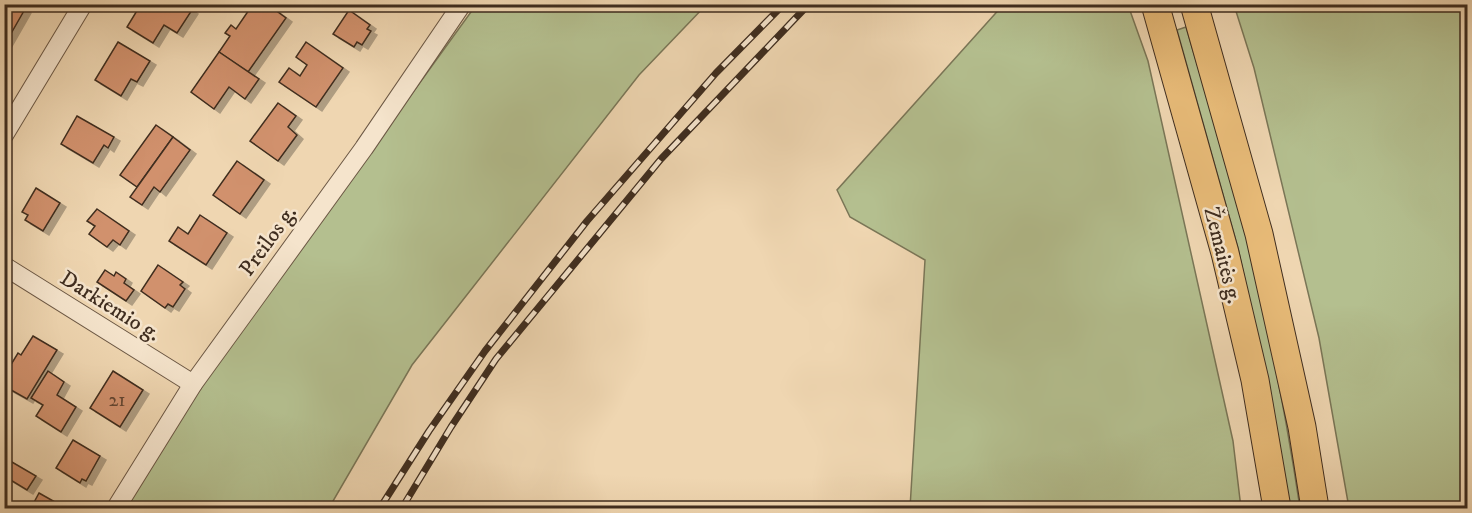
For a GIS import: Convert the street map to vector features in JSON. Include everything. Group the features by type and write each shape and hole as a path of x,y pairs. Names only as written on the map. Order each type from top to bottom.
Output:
{"main road":[{"name":"Žemaitės g.","path":"1155,4 1225,253 1254,380 1277,508"},
{"name":"Žemaitės g.","path":"1194,4 1259,234 1302,427 1315,508"}],"street":[{"path":"4,135 83,4"},
{"name":"Preilos g.","path":"116,508 193,384 364,148 462,4"},
{"name":"Darkiemio g.","path":"4,266 193,384"}],"green space":[{"path":"476,5 706,5 639,75 412,365 329,508 125,508 193,396"},
{"path":"1003,5 1128,5 1148,61 1233,441 1241,508 910,508 925,260 850,217 837,190"},
{"path":"1234,5 1467,5 1467,508 1349,508 1319,338 1254,68"},
{"path":"1186,27 1224,153 1261,297 1300,508 1288,508 1265,373 1238,248 1177,30"}],"building":[{"path":"4,4 17,4 25,9 5,44"},
{"path":"141,4 183,4 192,10 177,33 164,25 153,43 127,27"},
{"path":"253,4 267,4 286,18 248,72 219,52 230,36 225,33 231,25 236,29"},
{"path":"349,10 370,25 367,29 371,31 362,45 357,42 354,47 333,34"},
{"path":"118,42 150,61 137,82 131,79 121,96 95,80"},
{"path":"306,42 343,68 316,107 279,82 289,68 300,76 307,65 296,57"},
{"path":"219,52 259,79 245,99 229,87 214,109 191,92"},
{"path":"278,103 296,116 288,127 297,135 278,161 250,141"},
{"path":"77,116 114,137 108,148 104,145 93,163 61,144"},
{"path":"156,125 173,137 137,187 120,175"},
{"path":"173,137 190,150 160,192 154,187 142,205 130,197"},
{"path":"237,161 264,180 240,214 213,195"},
{"path":"36,188 60,203 43,231 25,220 28,215 22,212"},
{"path":"97,209 129,231 120,245 113,240 107,247 89,234 95,226 87,221"},
{"path":"200,215 227,233 206,265 169,241 178,227 188,234"},
{"path":"158,265 183,282 180,285 185,289 173,307 168,304 165,308 141,291"},
{"path":"105,270 114,276 116,272 126,279 124,283 134,290 126,301 97,282"},
{"path":"33,336 57,350 27,399 4,386 4,376 18,353 21,355"},
{"path":"48,371 64,382 57,395 76,407 61,432 36,416 43,405 31,398"},
{"path":"113,371 143,390 120,427 90,408"},
{"path":"73,440 100,456 86,481 82,479 80,483 56,468"},
{"path":"5,458 36,476 27,490 4,476"},
{"path":"39,493 62,506 60,508 31,508"}],"railway":[{"path":"380,508 429,431 485,351 587,221 716,73 784,4"},
{"path":"402,508 496,359 661,159 809,4"}]}
